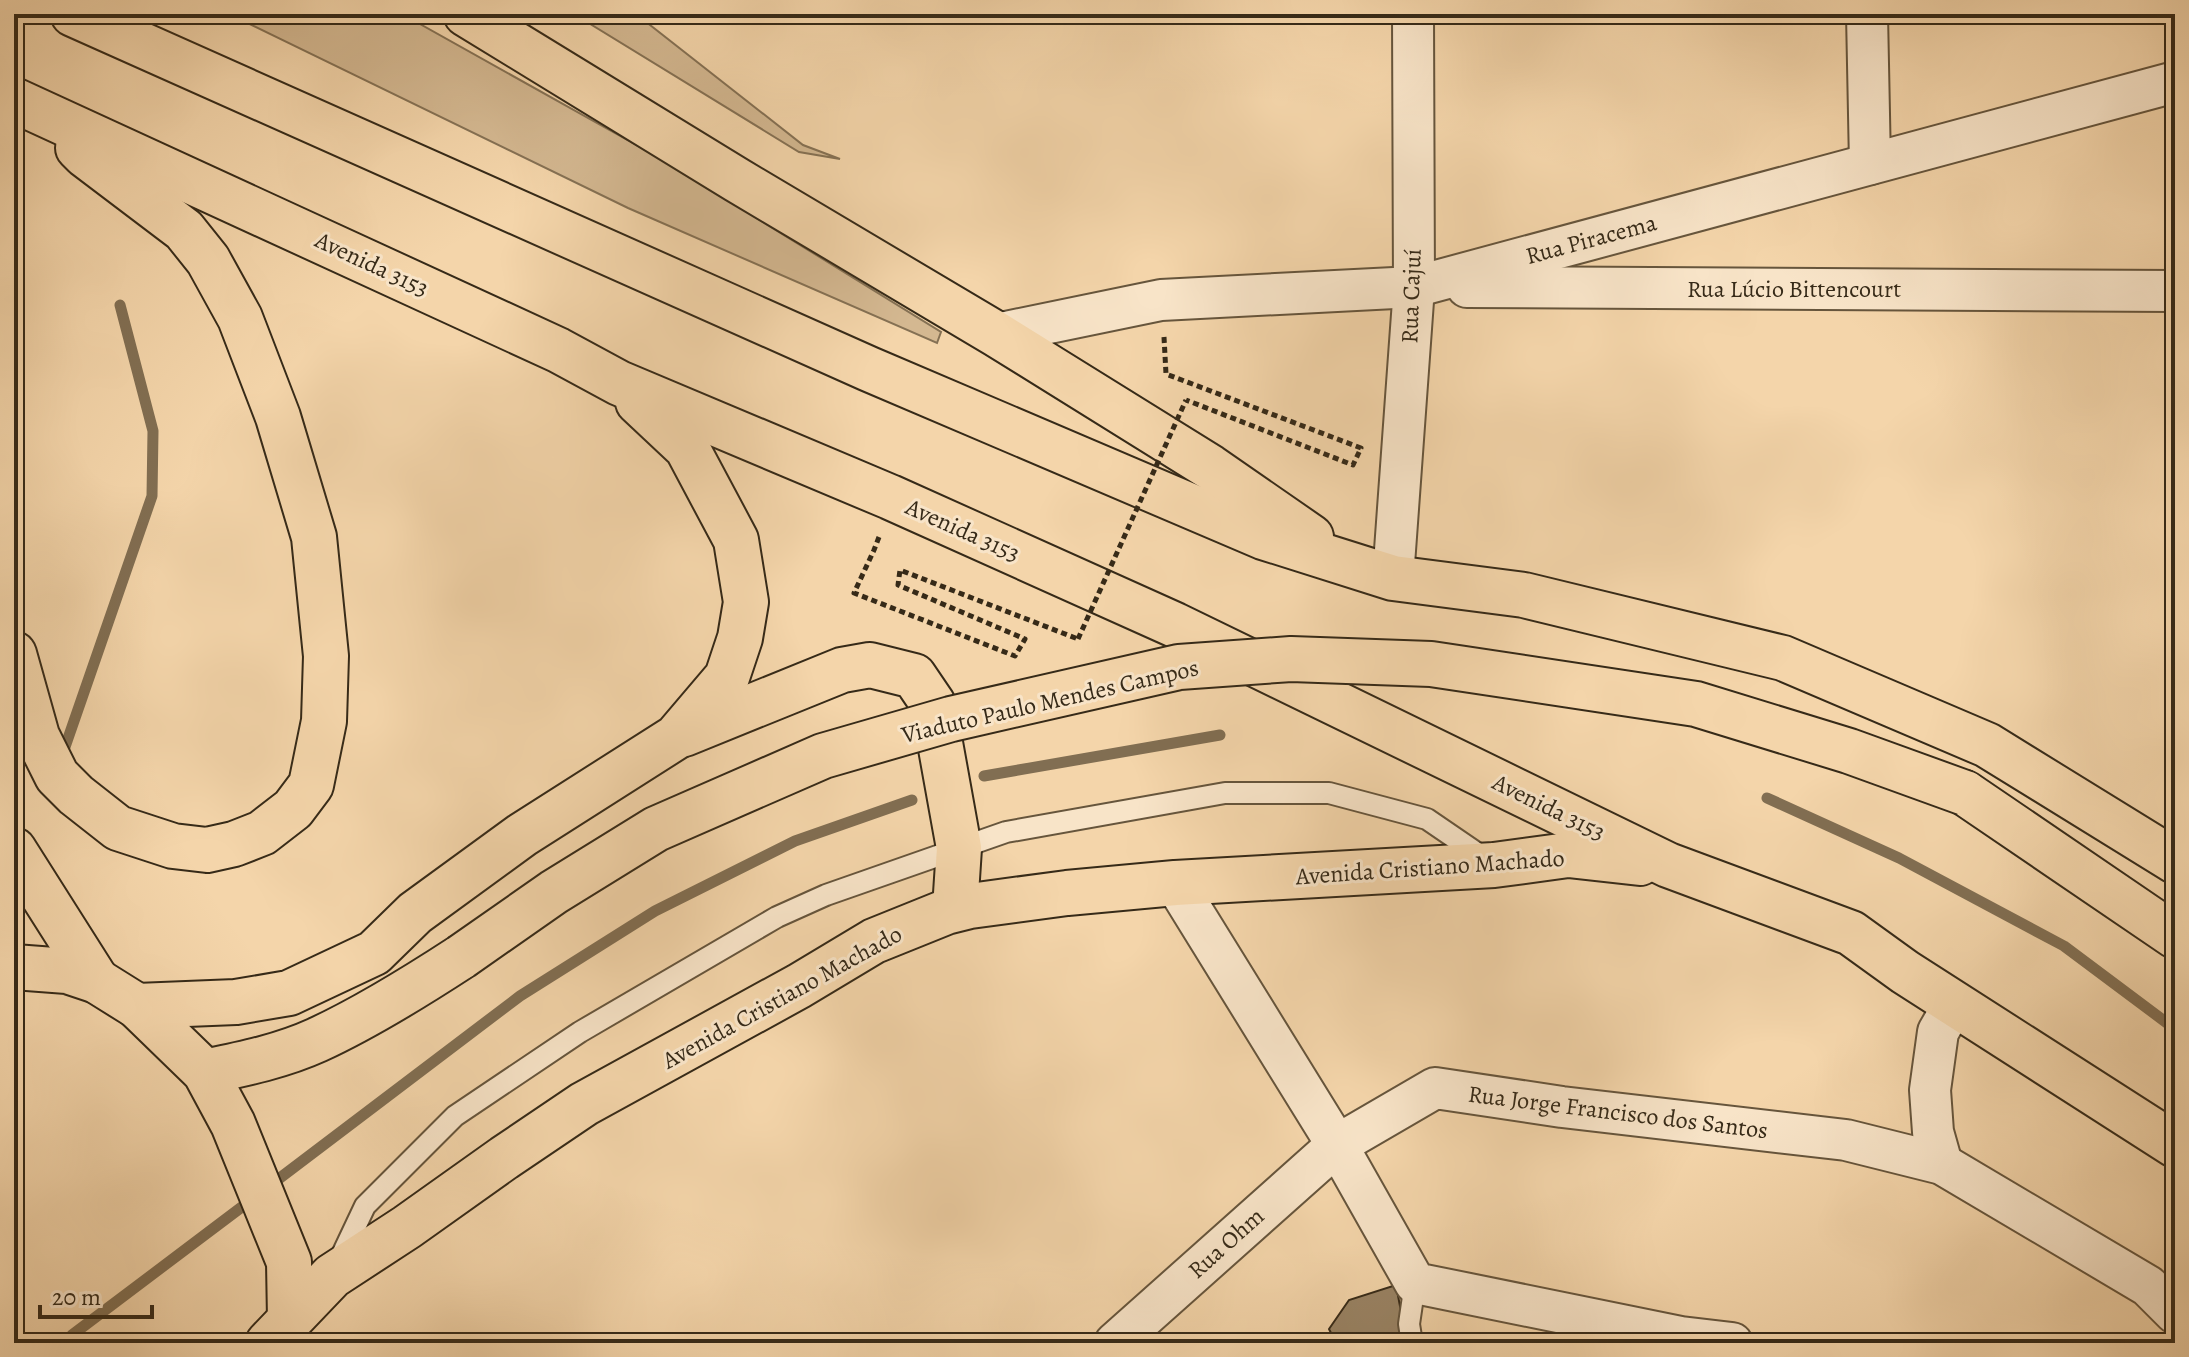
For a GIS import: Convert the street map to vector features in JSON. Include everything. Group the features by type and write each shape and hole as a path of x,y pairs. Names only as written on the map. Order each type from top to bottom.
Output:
{"highway":[{"path":"73,14 869,369 1263,537 1373,572 1524,595 1783,658 1987,745 2175,861"},
{"path":"466,14 996,334 1373,572"},
{"path":"14,654 37,736 57,776 118,828 173,846 207,850 234,844 262,833 293,809 311,785 324,721 326,656 314,537 278,417 240,318 208,260 184,230 85,155 32,108"},
{"name":"Avenida 3153","path":"32,108 558,350 619,383 890,497 1175,625 1668,865 1851,933 1954,1004"},
{"path":"619,383 687,448 736,540 746,602 740,638 727,677 676,737"},
{"name":"Viaduto Paulo Mendes Campos","path":"205,1072 267,1058 316,1041 403,994 554,892 656,829 823,756 951,719 1179,667 1291,659 1431,664 1696,704 1849,751 1965,793 2175,936"},
{"path":"137,1006 236,1002 289,993 374,953 415,913 522,835 676,737 842,670 870,665 914,676 933,704 957,839 955,909"},
{"path":"14,850 97,981"},
{"name":"Avenida Cristiano Machado","path":"279,1331 332,1276 584,1104 874,941 955,909 1067,893 1175,883 1494,865 1568,855 1668,865"},
{"path":"14,967 67,971 97,981 137,1006 205,1072 233,1124 289,1262 279,1331"},
{"path":"1954,1004 2175,1145"}],"street":[{"name":"Rua Cajuí","path":"1373,572 1414,287 1413,14"},
{"path":"1867,14 1870,164"},
{"name":"Rua Piracema","path":"996,334 1161,300 1414,287 2175,82"},
{"name":"Rua Lúcio Bittencourt","path":"1414,287 2175,291"},
{"path":"1175,883 1337,1145 1415,1283 1681,1337 1732,1343"},
{"path":"1942,1164 1933,1132 1930,1090 1938,1032 1954,1004"},
{"name":"Rua Jorge Francisco dos Santos","path":"1337,1145 1435,1088 1562,1107 1846,1140 1942,1164 2148,1286 2175,1313"},
{"name":"Rua Ohm","path":"1115,1343 1337,1145"}],"lane":[{"path":"332,1276 365,1206 455,1116 580,1032 777,917 957,839 1225,793 1329,793 1427,819 1494,865"},
{"path":"1412,1343 1409,1324 1415,1283"}],"path":[{"path":"890,497 874,550 854,593 1015,656 1025,639 898,585 900,570 1078,639 1186,400 1353,465 1361,448 1166,374 1161,300"}],"shaded area":[{"path":"229,14 402,14 656,156 941,332 937,343 628,208"},
{"path":"574,14 636,14 803,145 840,159 799,152"}],"building":[{"path":"1396,1285 1407,1343 1336,1343 1329,1329 1349,1300"}],"waterway":[{"path":"65,747 152,496 153,431 120,305"},
{"path":"984,776 1220,735"},
{"path":"1767,798 1899,858 2064,946 2175,1029"},
{"path":"268,1187 520,996 655,911 795,841 912,800"},
{"path":"72,1335 255,1197"}]}
